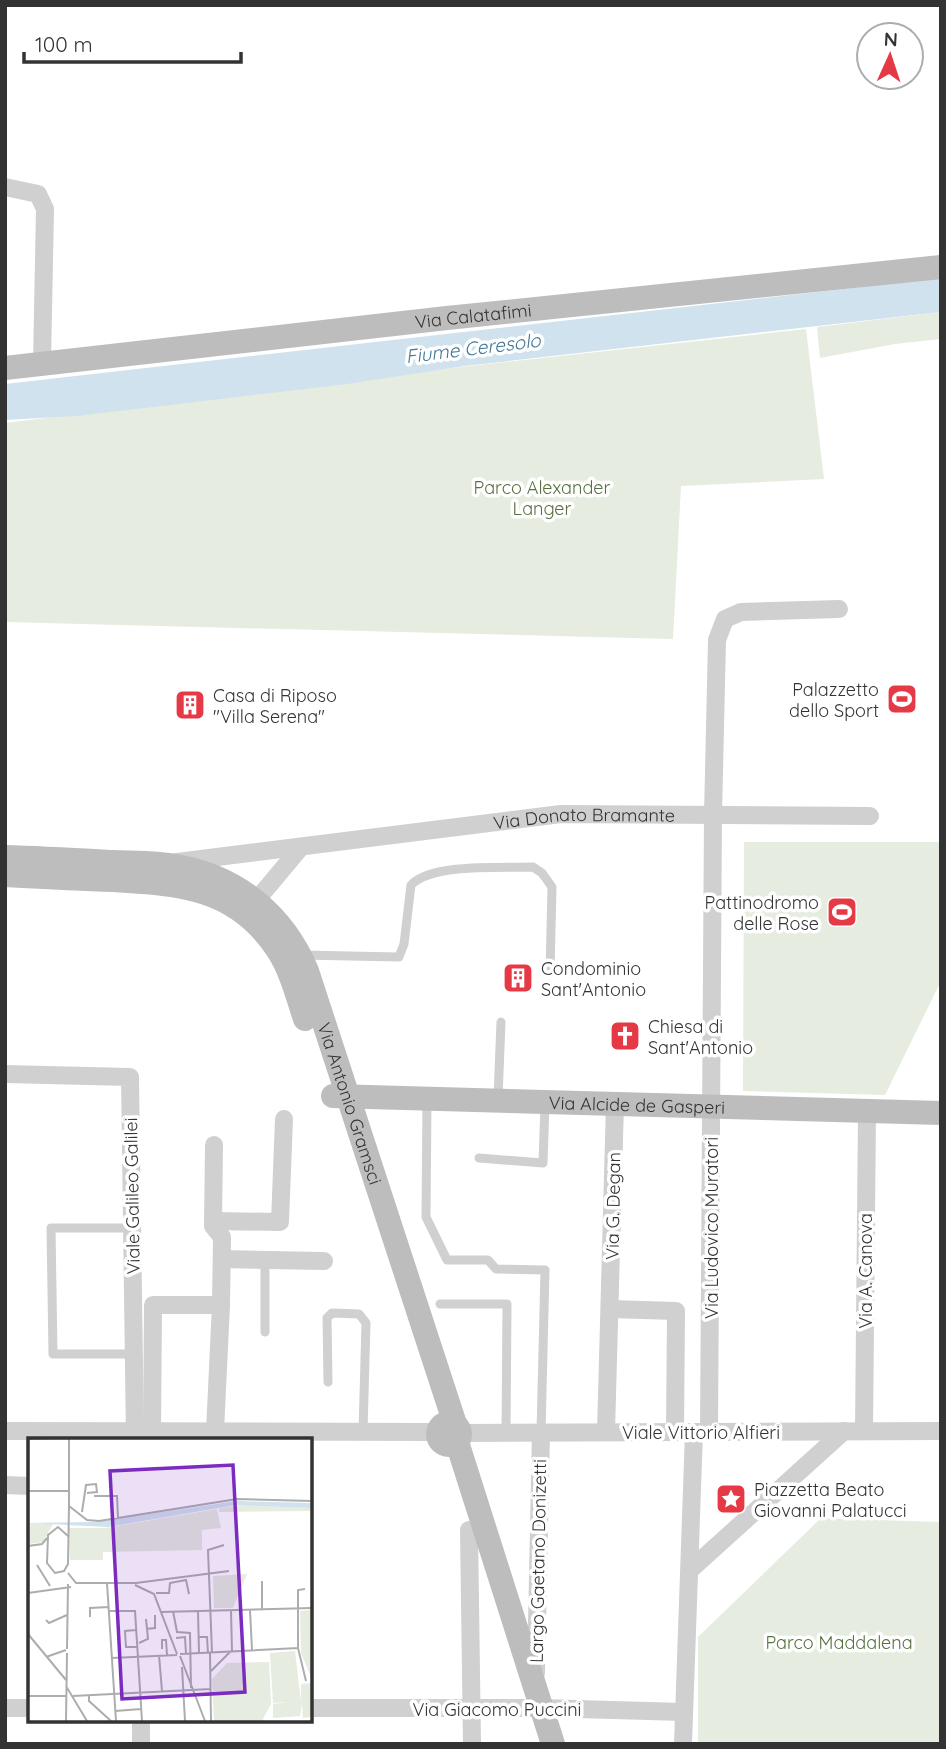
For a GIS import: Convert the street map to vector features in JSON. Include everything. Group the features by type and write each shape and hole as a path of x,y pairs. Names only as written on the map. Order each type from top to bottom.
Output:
{"street":[{"path":"6,189 38,194 45,209 42,363"},
{"name":"Via Calatafimi","path":"5,368 941,267"},
{"name":"Via Ludovico Muratori","path":"683,1744 690,1570 702,1432 712,1107 713,815 717,640 725,619 741,612 839,609"},
{"name":"Via Donato Bramante","path":"5,875 160,874 301,847 561,814 870,816"},
{"path":"251,907 301,847"},
{"name":"Via Donato Bramante","path":"5,857 160,874"},
{"name":"Via Antonio Gramsci","path":"160,874 182,867 215,876 239,888 288,970 341,1096"},
{"name":"Via Antonio Gramsci","path":"251,907 288,935 300,955 341,1096 534,1702 537,1744"},
{"name":"Viale Galileo Galilei","path":"5,1074 130,1077 134,1354 141,1434"},
{"name":"Via Alcide de Gasperi","path":"341,1096 941,1113"},
{"name":"Via G. Degan","path":"606,1432 615,1103"},
{"name":"Via A. Canova","path":"864,1431 867,1111"},
{"path":"214,1220 280,1222 284,1119"},
{"path":"214,1145 214,1226 222,1237 215,1431"},
{"path":"222,1259 324,1261"},
{"path":"141,1434 153,1305 221,1305"},
{"path":"610,1309 676,1311 675,1432"},
{"name":"Viale Vittorio Alfieri","path":"5,1431 141,1434 215,1431 300,1435 363,1432 941,1431"},
{"path":"690,1570 844,1431"},
{"name":"Largo Gaetano Donizetti","path":"534,1702 541,1432"},
{"name":"Via Antonio Gramsci","path":"450,1433 470,1530 534,1702 553,1744"},
{"path":"5,1485 28,1486"},
{"path":"470,1530 472,1744"},
{"name":"Via Giacomo Puccini","path":"312,1708 472,1708 534,1702 684,1712"},
{"path":"5,1708 28,1708"},
{"path":"141,1721 141,1744"}],"lane":[{"path":"300,955 399,957 404,944 411,885 416,879 440,871 533,867 542,873 552,887 550,972"},
{"path":"498,1100 501,1023"},
{"path":"427,1098 426,1217 447,1260 488,1260 496,1269 545,1270 541,1432"},
{"path":"479,1158 543,1163 545,1102"},
{"path":"132,1228 51,1228 53,1354 134,1354"},
{"path":"265,1260 265,1332"},
{"path":"440,1304 507,1304 506,1433"},
{"path":"328,1382 327,1318 332,1313 359,1314 366,1323 363,1432"}],"green space":[{"path":"941,312 941,339 895,344 820,358 817,327"},
{"name":"Parco Alexander Langer","path":"806,329 824,479 681,486 673,639 5,622 5,423 461,367"},
{"name":"Pattinodromo delle Rose","path":"744,842 941,842 941,981 885,1095 743,1091"},
{"name":"Parco Maddalena","path":"821,1518 941,1522 941,1744 698,1744 698,1637"}],"water":[{"name":"Fiume Ceresolo","path":"941,278 941,312 465,366 347,384 77,416 5,420 5,384"}],"place":[{"name":"Palazzetto dello Sport","path":"902,699"},
{"name":"Casa di Riposo \"Villa Serena\"","path":"190,705"},
{"name":"Pattinodromo delle Rose","path":"842,912"},
{"name":"Condominio Sant'Antonio","path":"518,978"},
{"name":"Chiesa di Sant'Antonio","path":"625,1036"},
{"name":"Piazzetta Beato Giovanni Palatucci","path":"731,1499"}]}
